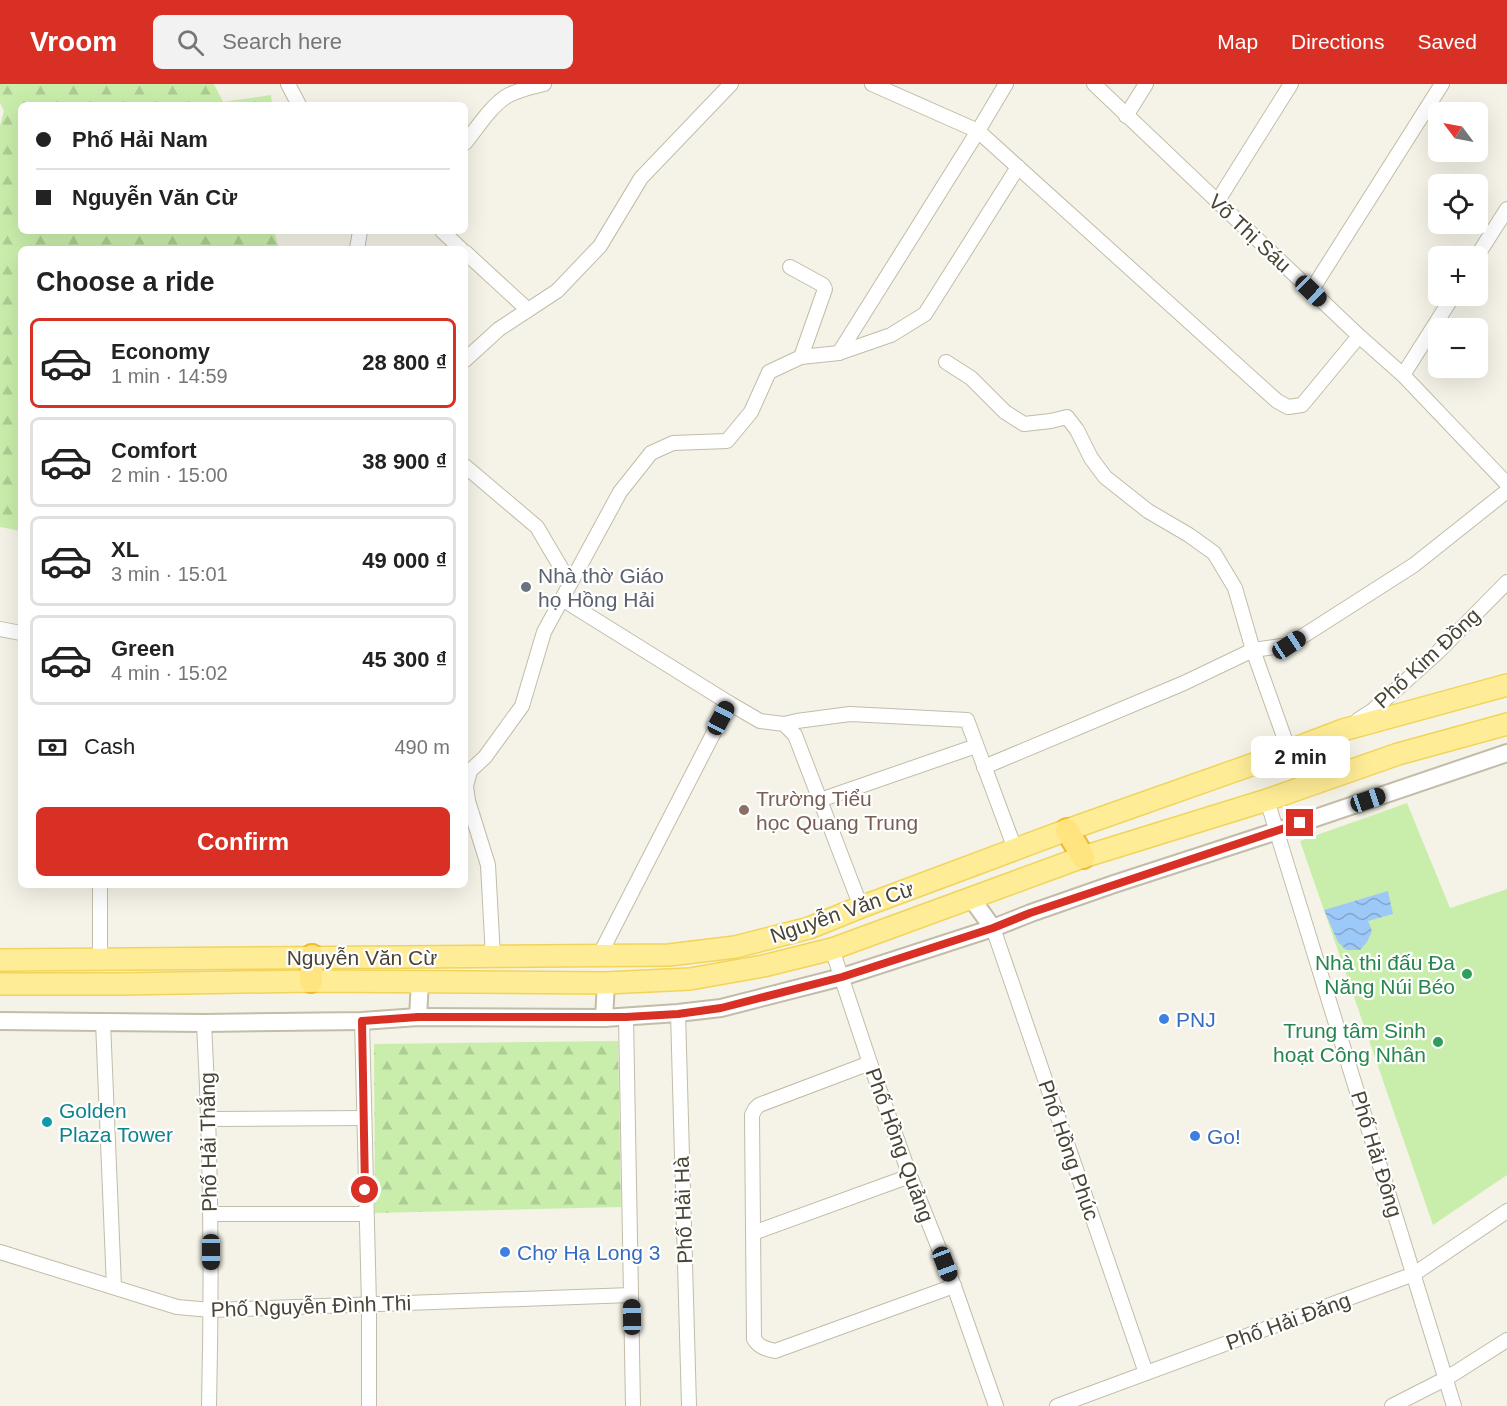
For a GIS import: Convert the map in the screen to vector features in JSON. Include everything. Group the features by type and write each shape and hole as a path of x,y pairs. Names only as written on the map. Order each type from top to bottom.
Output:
{"highway":[{"path":"1066,830 1083,857"},
{"path":"311,981 312,956"}],"main road":[{"name":"Nguyễn Văn Cừ","path":"0,960 669,955 735,947 809,928 1014,849 1343,730 1507,685"},
{"name":"Nguyễn Văn Cừ","path":"0,984 311,981 606,983 690,979 763,966 832,949 1083,857 1267,800 1398,754 1507,724"}],"street":[{"path":"288,84 297,102"},
{"path":"468,139 497,103 518,91 544,84"},
{"path":"468,357 499,329 557,291 600,246 640,178 731,84"},
{"path":"872,84 978,131 1277,401 1287,407 1302,405 1359,336"},
{"path":"839,353 1006,84"},
{"name":"Võ Thị Sáu","path":"1094,84 1311,291 1403,375 1507,484"},
{"path":"1126,116 1146,84"},
{"path":"1217,202 1292,84"},
{"path":"1311,291 1442,84"},
{"path":"468,778 470,771 485,757 522,706 544,632 620,492 651,453 673,442 727,441 751,412 770,372 801,357 839,353 891,334 924,314 1018,167"},
{"path":"1483,246 1507,209"},
{"path":"445,234 458,246"},
{"path":"468,255 528,310"},
{"path":"790,267 823,285 825,289 801,357"},
{"path":"1403,375 1447,306"},
{"path":"946,362 971,378 1005,412 1024,424 1067,417 1105,477 1148,511 1214,553 1235,588 1252,650 1289,751"},
{"path":"468,469 537,527 570,583"},
{"path":"984,767 1184,682 1252,650 1289,645 1414,565 1507,491"},
{"name":"Phố Kim Đồng","path":"1343,730 1372,711 1438,652 1507,582"},
{"path":"562,599 760,721 784,724 850,714 967,720 1014,849"},
{"path":"0,629 18,632"},
{"path":"599,956 729,703"},
{"path":"784,724 795,735 861,907"},
{"path":"820,800 976,746"},
{"path":"0,1021 204,1023 362,1021 418,1017 604,1018 678,1014 721,1008 842,977 1507,753"},
{"name":"Phố Hải Đông","path":"1267,800 1454,1406"},
{"path":"468,801 488,865 493,957"},
{"path":"100,888 100,959"},
{"path":"971,898 993,928"},
{"name":"Phố Hồng Phúc","path":"993,928 1146,1373"},
{"name":"Phố Hồng Quảng","path":"832,949 910,1176 954,1286 996,1406"},
{"path":"418,1017 420,982"},
{"path":"604,1018 606,983"},
{"name":"Phố Hải Hà","path":"678,1014 689,1406"},
{"path":"626,1017 633,1406"},
{"path":"362,1021 369,1305 369,1406"},
{"path":"103,1022 114,1287"},
{"name":"Phố Hải Thắng","path":"204,1023 209,1119 211,1310 209,1406"},
{"path":"870,1063 759,1105 752,1115 754,1338 757,1344 775,1351 954,1286"},
{"path":"209,1119 364,1118"},
{"path":"753,1233 910,1176"},
{"name":"Phố Hải Đăng","path":"1057,1406 1414,1274 1507,1211"},
{"path":"210,1214 365,1214"},
{"name":"Phố Nguyễn Đình Thi","path":"0,1252 177,1307 211,1310 631,1295"},
{"path":"1392,1406 1447,1378 1507,1341"}],"green space":[{"path":"0,84 214,84 223,102 18,102 18,234 275,234 278,246 18,246 18,530 0,527 0,126 4,111 0,103"},
{"path":"271,95 272,102 223,102"},
{"name":"Trung tâm Sinh hoạt Công Nhân","path":"1407,803 1450,908 1507,889 1507,1175 1433,1225 1300,841"},
{"path":"618,1041 621,1207 375,1213 374,1044"}],"water":[{"path":"1388,891 1393,914 1368,921 1372,931 1367,942 1360,950 1346,950 1338,942 1324,910"}],"place":[{"name":"Nhà thờ Giáo họ Hồng Hải","path":"526,587"},
{"name":"Trường Tiểu học Quang Trung","path":"744,810"},
{"name":"Nhà thi đấu Đa Năng Núi Béo","path":"1467,974"},
{"name":"PNJ","path":"1164,1019"},
{"name":"Trung tâm Sinh hoạt Công Nhân","path":"1438,1042"},
{"name":"Golden Plaza Tower","path":"47,1122"},
{"name":"Go!","path":"1195,1136"},
{"name":"Chợ Hạ Long 3","path":"505,1252"}],"route":[{"path":"365,1190 362,1021 418,1017 604,1018 678,1014 721,1008 842,977 1300,823"}]}
